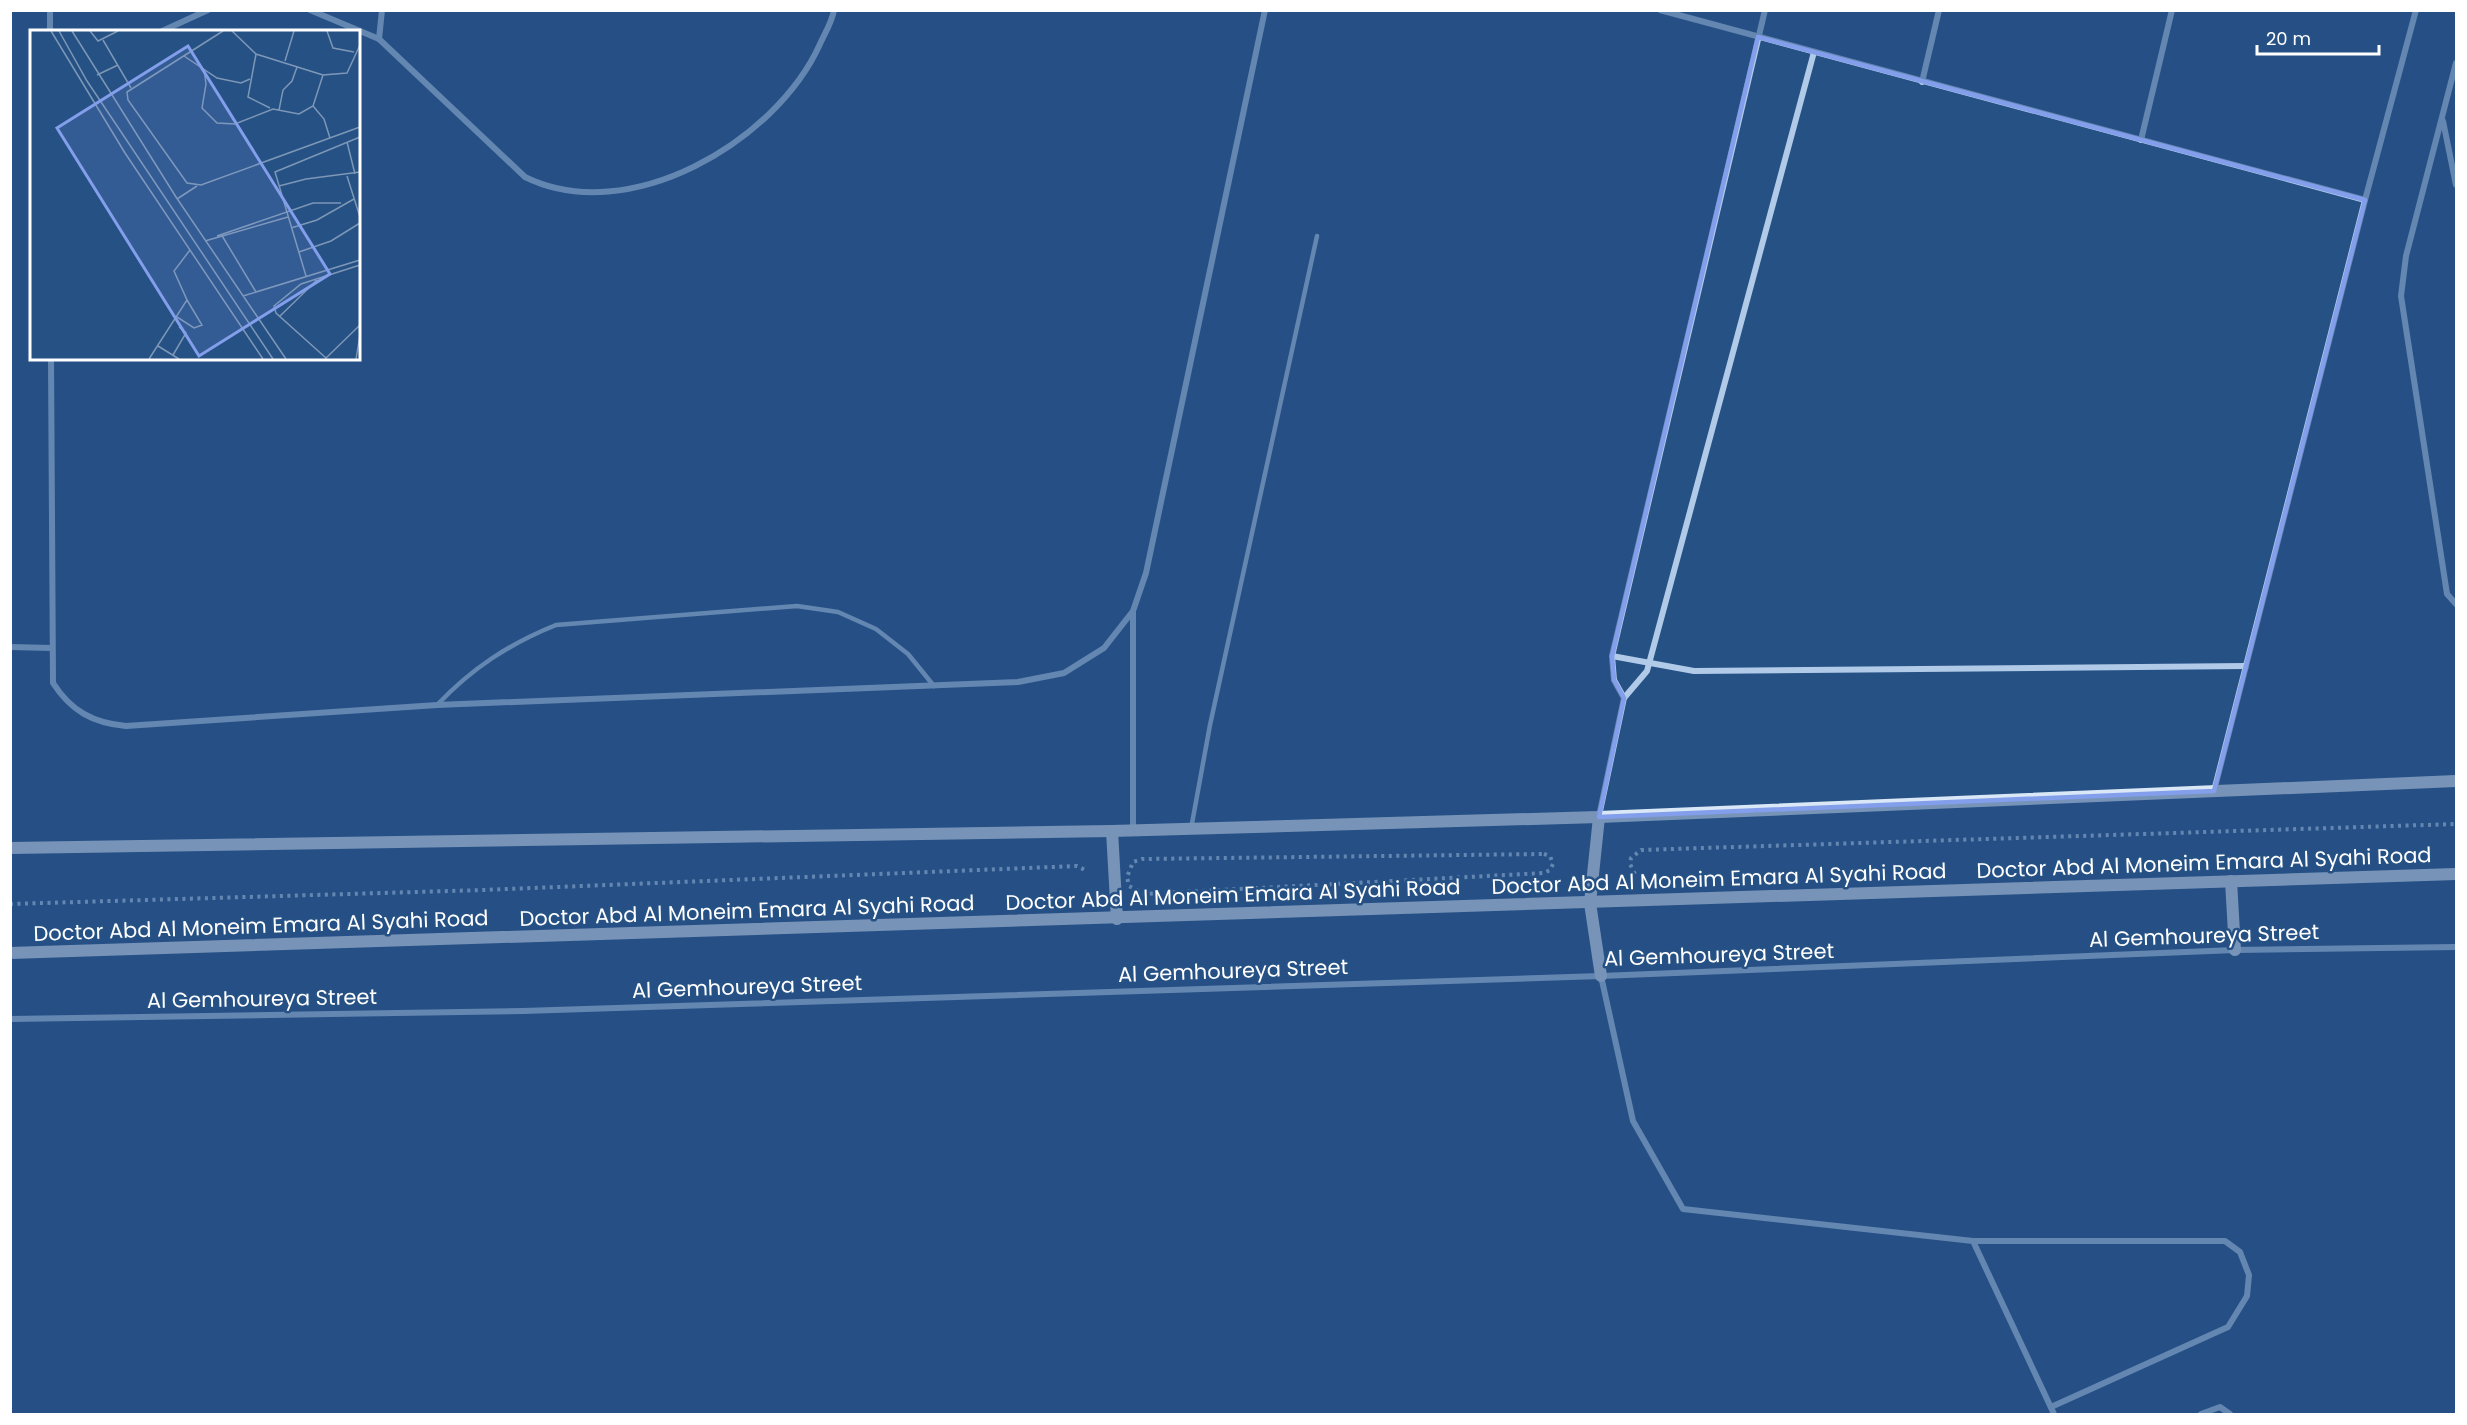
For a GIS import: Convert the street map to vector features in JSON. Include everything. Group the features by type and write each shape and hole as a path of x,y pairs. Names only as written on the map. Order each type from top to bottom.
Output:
{"main road":[{"path":"10,848 1191,829 1599,817 2457,781"},
{"path":"1599,817 1590,903 1601,976"},
{"path":"1112,831 1118,919"},
{"name":"Doctor Abd Al Moneim Emara Al Syahi Road","path":"10,953 2457,874"},
{"path":"2231,881 2235,950"}],"street":[{"path":"50,10 51,30"},
{"path":"164,30 208,10"},
{"path":"310,10 358,30"},
{"path":"379,39 382,10"},
{"path":"360,31 379,39 525,177 546,187 571,193 611,191 649,183 687,169 736,144 777,109 810,66 834,10"},
{"path":"1132,830 1133,611 1146,573 1265,10"},
{"path":"1660,10 2365,200"},
{"path":"1624,698 1614,680 1612,656 1765,10"},
{"path":"1922,82 1939,10"},
{"path":"2141,140 2172,10"},
{"path":"2214,791 2416,10"},
{"path":"1599,817 1624,698 1642,680 1649,663 1814,52"},
{"path":"2457,63 2406,256 2401,296 2447,594 2457,604"},
{"path":"2442,119 2457,184"},
{"path":"51,360 53,683 63,698 91,719 108,725 126,726 437,705 1018,682 1064,673 1104,648 1133,611"},
{"path":"10,647 51,648"},
{"path":"1612,656 1694,671 2246,666"},
{"name":"Al Gemhoureya Street","path":"10,1019 523,1011 1601,976 2235,950 2457,947"},
{"path":"1601,976 1633,1121 1683,1209 1973,1241 2225,1241 2240,1252 2249,1275 2247,1296 2228,1327 2051,1407"},
{"path":"1973,1241 2054,1414"},
{"path":"2201,1414 2220,1407 2230,1414"}],"lane":[{"path":"1191,829 1210,726 1317,236"},
{"path":"437,705 462,679 491,657 522,638 556,625 797,606 838,612 876,629 908,654 934,686"}],"path":[{"path":"1643,877 1636,875 1630,864 1635,853 1641,850 2457,824"},
{"path":"1544,854 1550,856 1553,864 1550,870 1544,873 1144,894 1129,886 1127,877 1133,862 1142,859 1544,854"},
{"path":"10,903 471,891 1077,866 1090,873"}],"highlighted area":[{"path":"1758,37 2365,200 2214,791 1599,817 1624,698 1614,680 1612,656"}]}
